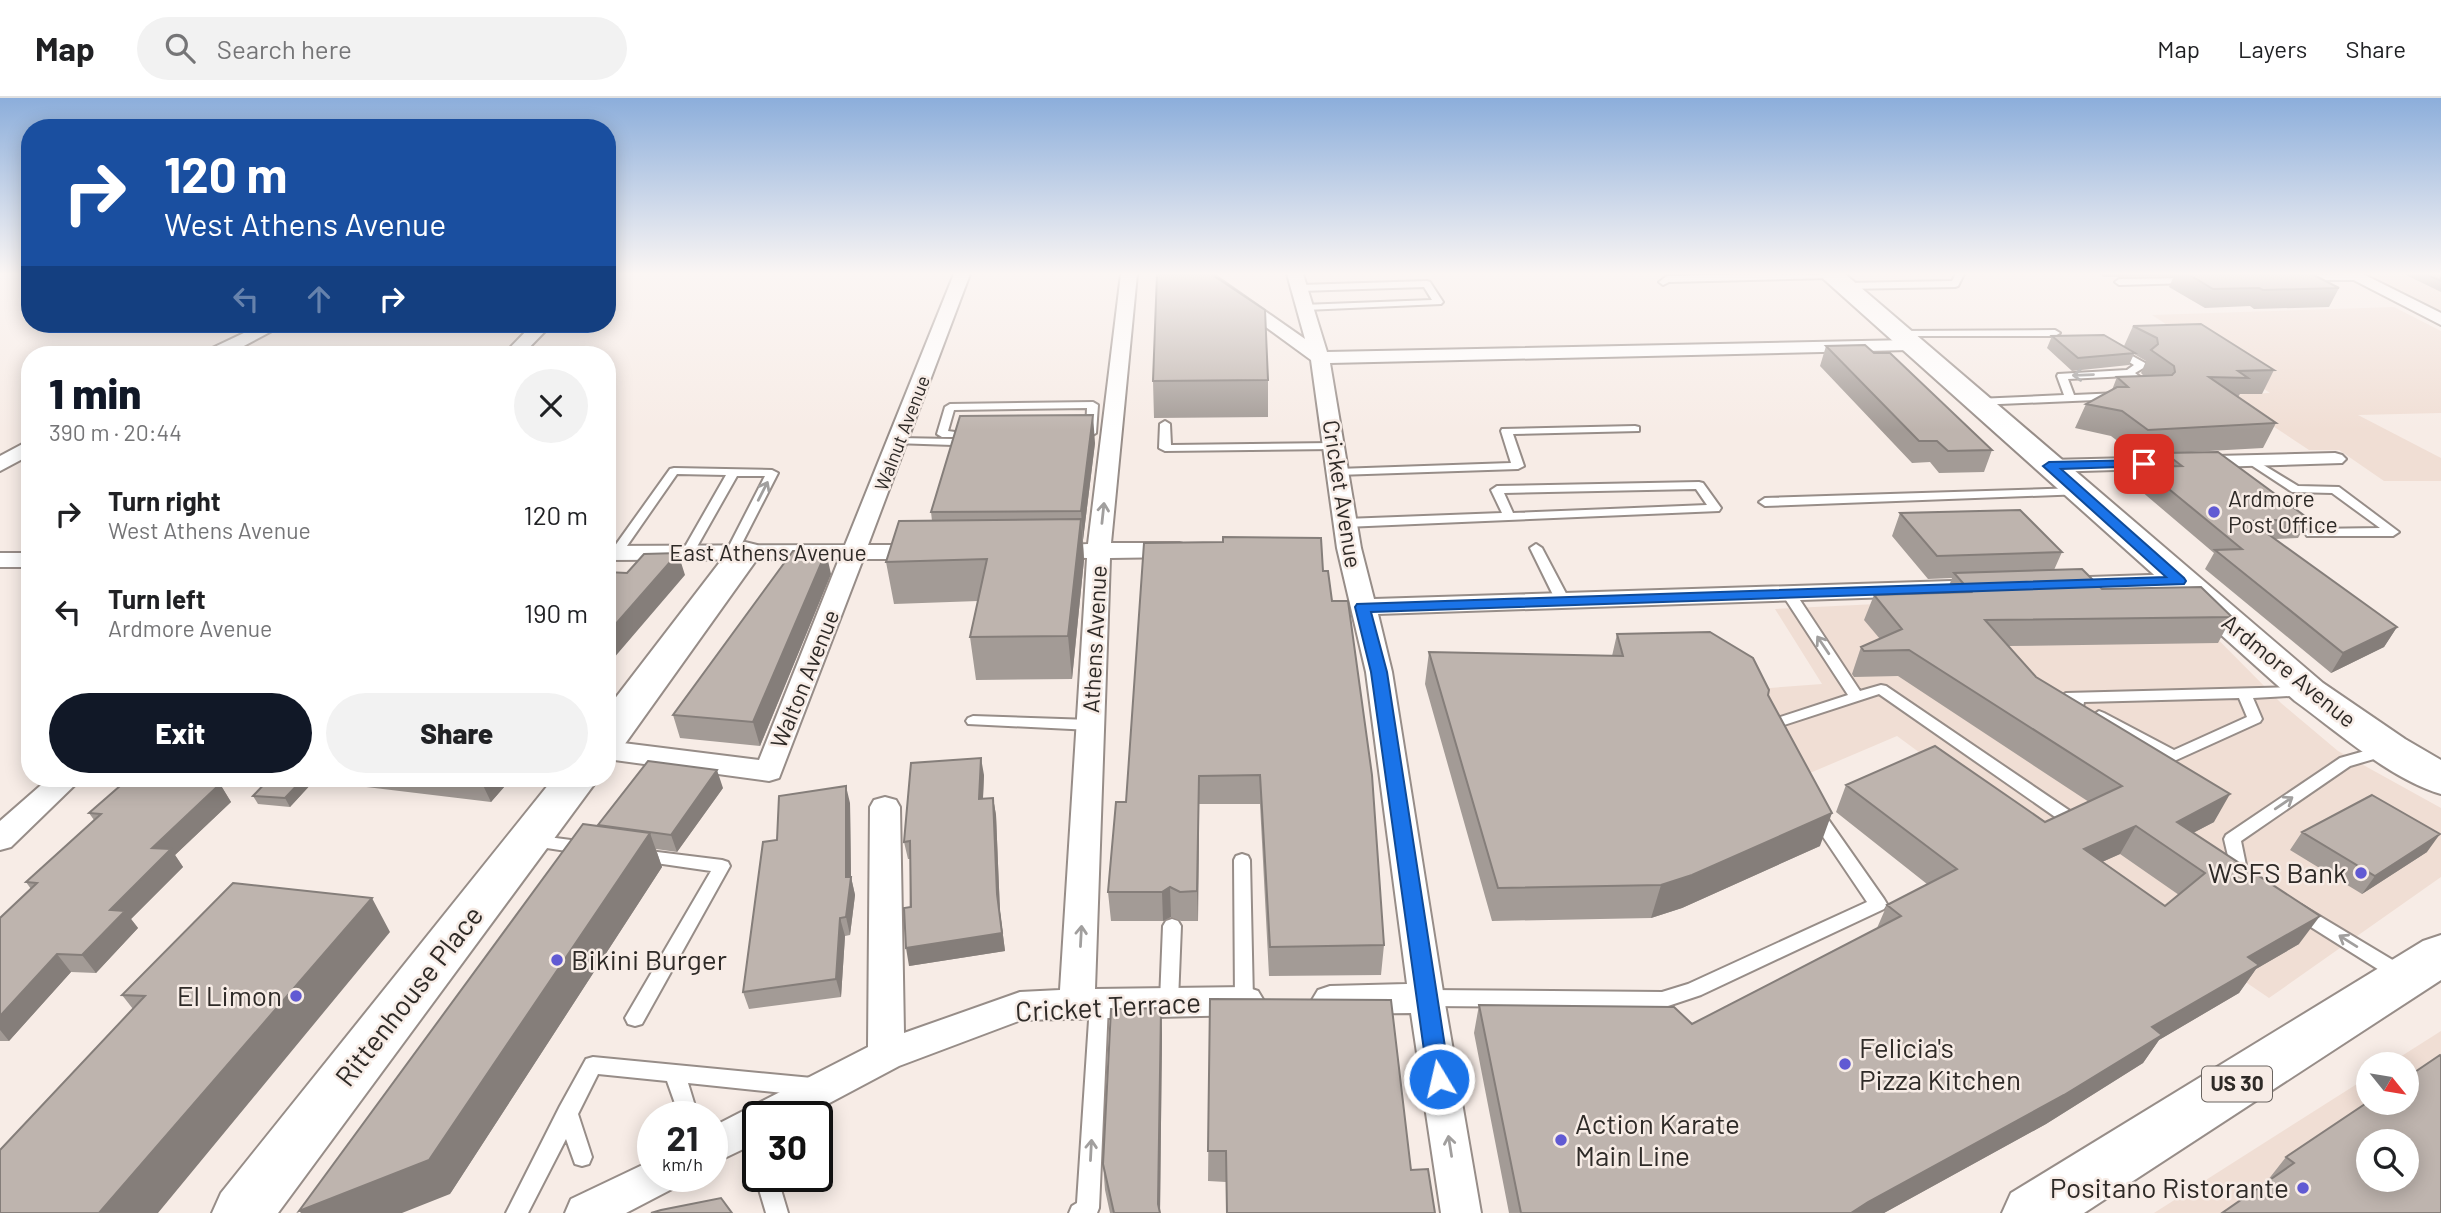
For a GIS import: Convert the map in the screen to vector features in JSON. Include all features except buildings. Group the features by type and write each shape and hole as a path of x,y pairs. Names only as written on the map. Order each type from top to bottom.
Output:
{"main road":[{"name":"Ardmore Avenue","path":"1888,326 2309,692 2390,749 2441,779"},
{"path":"616,725 738,552"},
{"name":"Rittenhouse Place","path":"242,1213 570,787"},
{"name":"US 30","path":"2032,1213 2424,966"}],"street":[{"name":"Walnut Avenue","path":"856,553 942,326"},
{"name":"Athens Avenue","path":"1088,1005 1091,725 1099,550 1123,326"},
{"path":"1274,326 1320,358 1903,339"},
{"name":"Cricket Avenue","path":"1311,326 1320,358 1337,472 1340,540 1362,607 1379,672 1426,998 1461,1213"},
{"path":"231,346 258,333"},
{"path":"521,346 533,333"},
{"path":"0,465 21,452"},
{"path":"2049,466 2335,459"},
{"name":"East Athens Avenue","path":"616,553 856,553 924,547 950,552"},
{"path":"1031,551 1208,549"},
{"name":"Walton Avenue","path":"616,751 769,771 856,553"},
{"path":"0,560 21,560"},
{"path":"2040,585 2179,581"},
{"path":"1362,607 2012,586"},
{"path":"0,839 57,787"},
{"path":"885,807 886,1055"},
{"name":"Cricket Terrace","path":"803,1101 886,1055 1020,1006 1170,1000 1244,1002 1426,998"},
{"path":"585,1213 637,1187"}],"lane":[{"path":"1903,339 2055,333"},
{"path":"2070,398 2062,376 2129,373 2141,365 2104,344"},
{"path":"1977,402 2157,394 2129,373"},
{"path":"957,438 942,434 950,407 1093,405 1091,433 1078,433"},
{"path":"1165,424 1165,448 1333,446"},
{"path":"1337,472 1518,466 1506,430 1635,429"},
{"path":"898,441 957,438 972,434"},
{"path":"952,455 957,438"},
{"path":"2252,461 2296,490 2335,489 2393,532 2311,533"},
{"path":"616,548 674,471 772,473 738,552"},
{"path":"688,552 733,473"},
{"path":"1340,540 1509,516 1715,508 1699,485 1497,490 1509,516"},
{"path":"1765,502 2078,492"},
{"path":"1536,548 1563,601"},
{"path":"1789,594 1856,695"},
{"path":"1779,748 1767,726 1856,695 1881,690 2067,817"},
{"path":"2244,694 2255,719 2174,756 2066,698 2309,692"},
{"path":"973,721 1091,725"},
{"path":"2261,887 2239,873 2232,839 2345,762 2390,749"},
{"path":"1426,998 1662,1000 1694,990 1878,904 1810,806"},
{"path":"528,841 597,850"},
{"path":"625,853 722,866 635,1018"},
{"path":"1242,860 1244,1002"},
{"path":"2283,901 2424,966"},
{"path":"1170,1000 1171,926"},
{"path":"1080,1213 1088,1208 1088,1005"},
{"path":"517,1213 593,1065 824,1088"},
{"path":"675,1073 683,1101"},
{"path":"567,1112 582,1157"},
{"path":"770,1192 776,1213"}],"shaded area":[{"path":"2169,326 2431,326 2441,331 2441,413 2358,415 2441,458 2441,481 2384,481 2339,450 2309,450 2226,395 2270,393"},
{"path":"2169,590 2281,703 2338,751 2441,808 2441,877 2269,998 2055,852 1897,736 1810,773 1743,690 1822,684 1775,609"},
{"path":"2441,1031 2441,1213 2154,1213 2356,1085 2356,1115 2419,1115 2419,1052 2408,1052"}],"place":[{"name":"Ardmore Post Office","path":"2214,512"},
{"name":"WSFS Bank","path":"2361,873"},
{"name":"Bikini Burger","path":"557,960"},
{"name":"El Limon","path":"296,996"},
{"name":"Felicia's Pizza Kitchen","path":"1845,1064"},
{"name":"Action Karate Main Line","path":"1561,1140"},
{"name":"Positano Ristorante","path":"2303,1188"}],"route":[{"path":"1439,1079 1379,672 1362,607 2179,581 2049,466 2144,464"}]}
